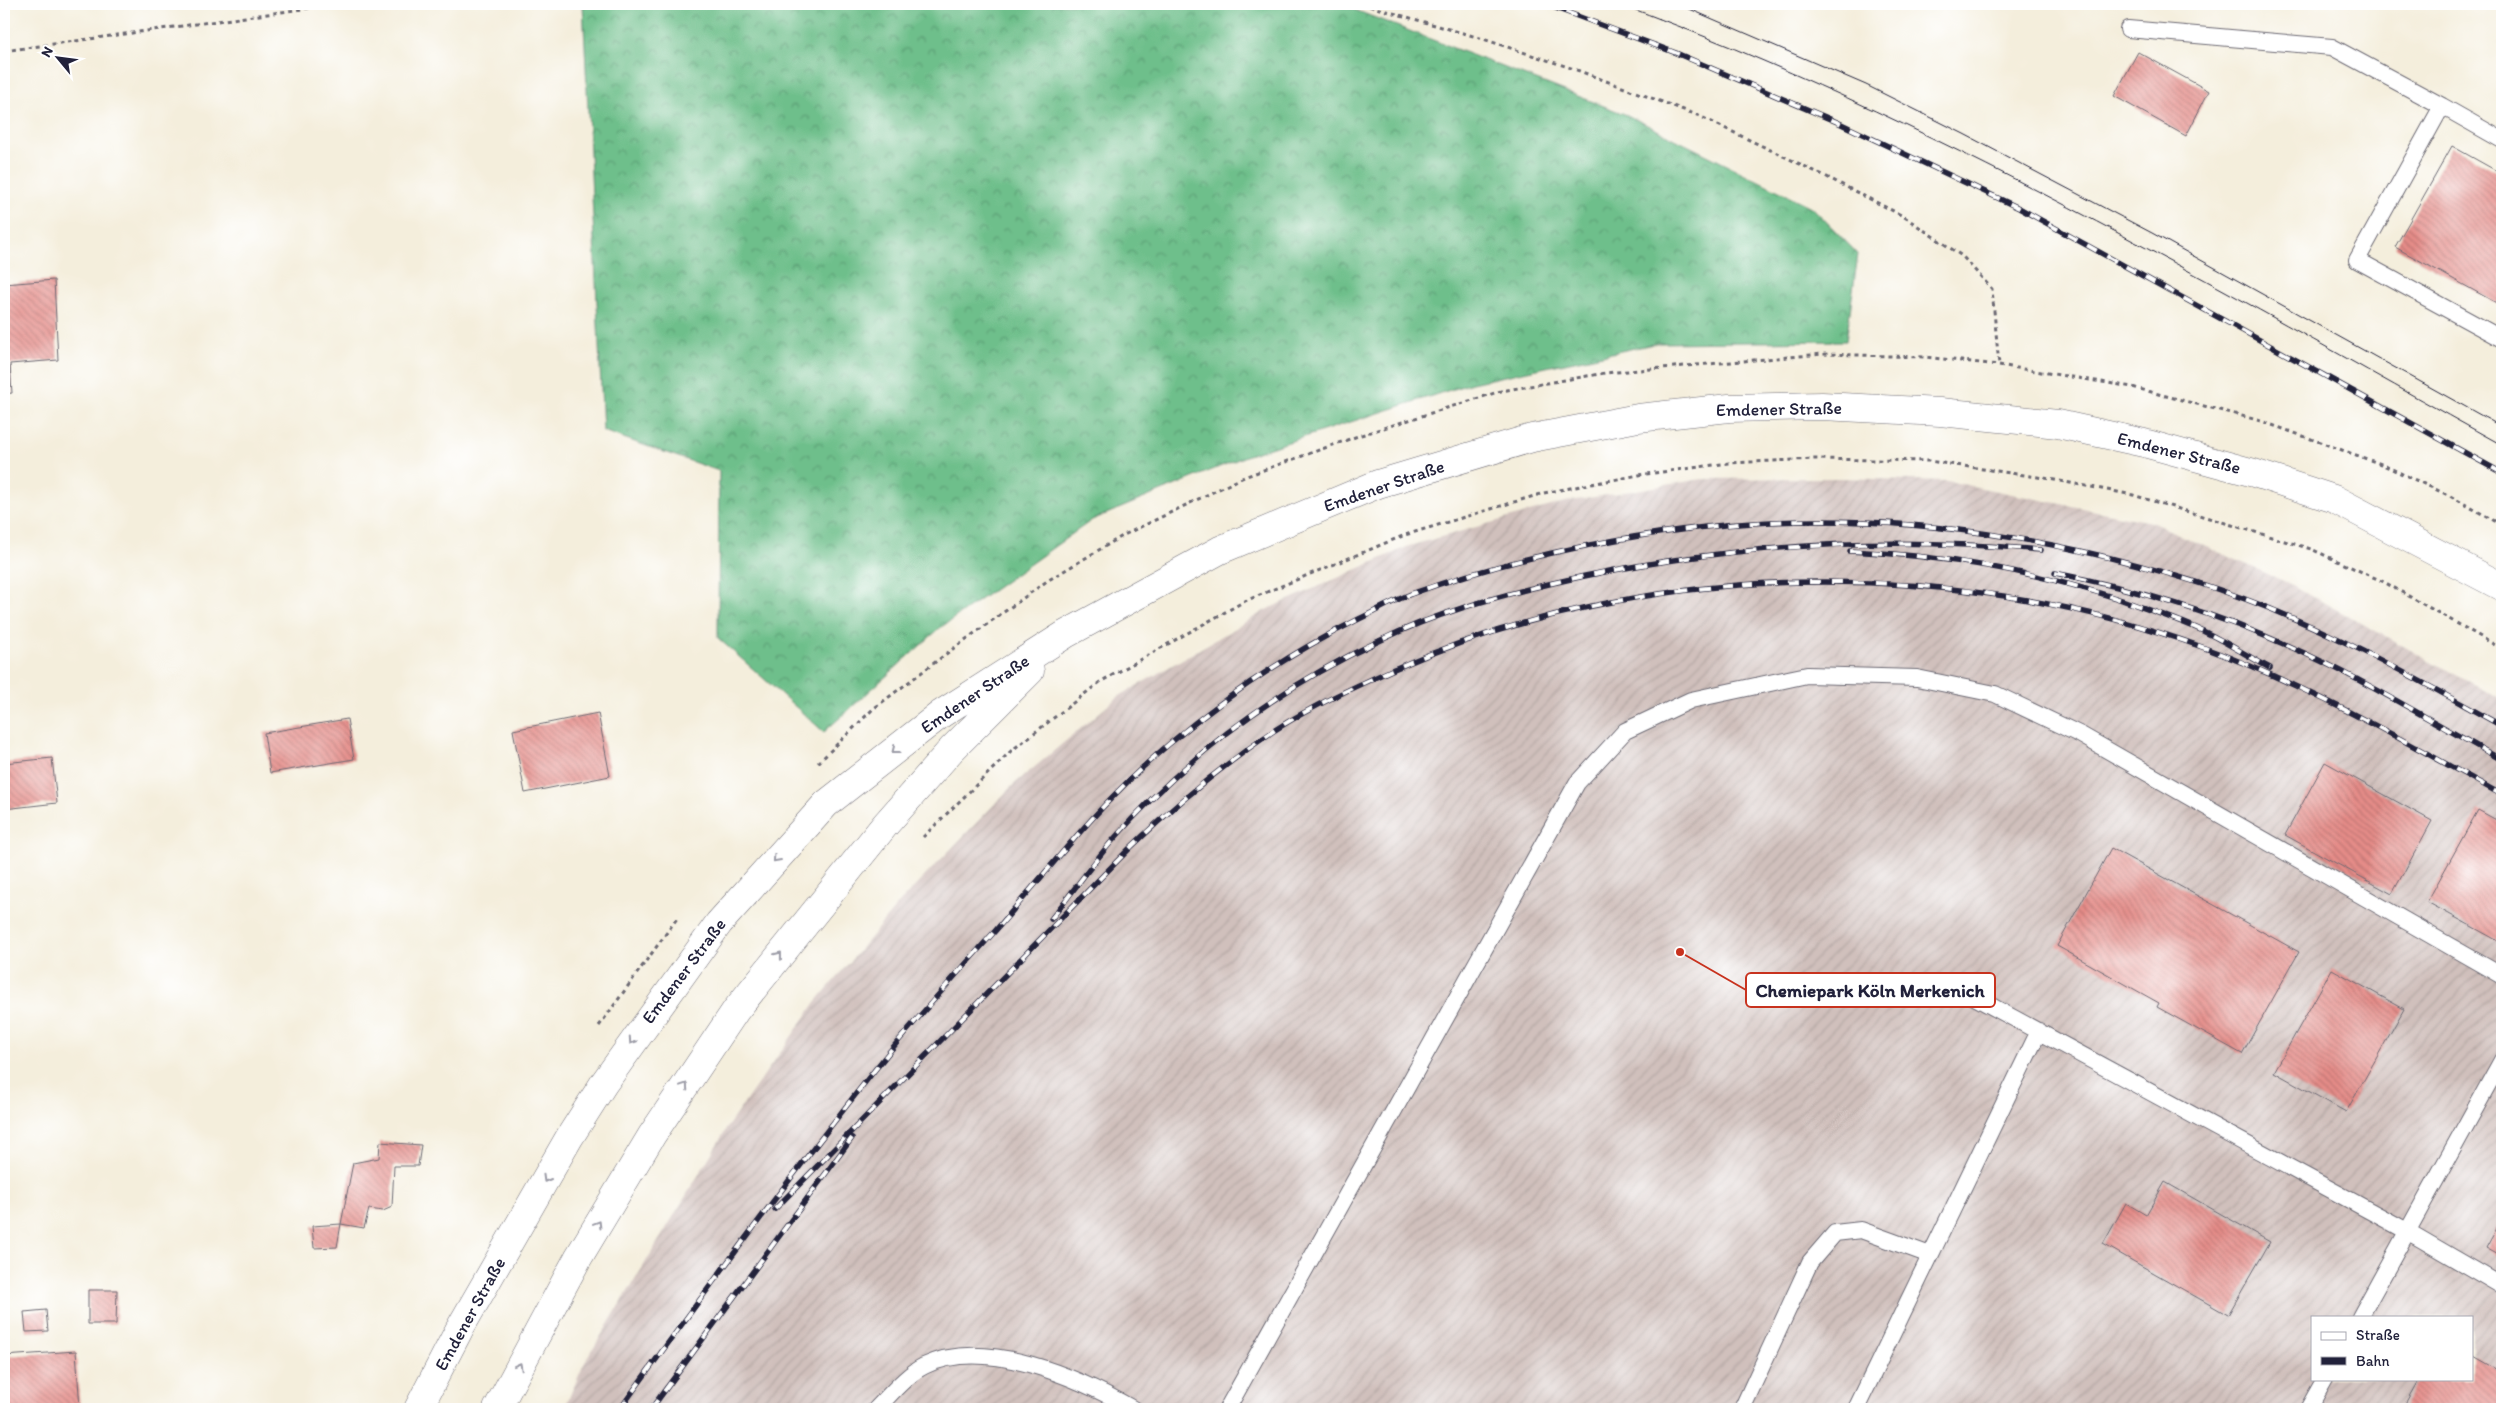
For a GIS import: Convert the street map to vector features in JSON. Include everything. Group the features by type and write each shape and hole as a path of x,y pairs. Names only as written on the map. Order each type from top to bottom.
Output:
{"street":[{"name":"Emdener Straße","path":"418,1409 460,1328 569,1138 643,1025 718,923 826,804 941,714 1066,634 1220,550 1378,484 1532,438 1638,418 1729,408 1822,406 1940,412 2058,424 2144,443 2254,473 2334,499 2502,587"},
{"name":"Emdener Straße","path":"497,1409 583,1249 652,1135 736,1010 891,818 952,749 1066,634"}],"lane":[{"path":"2128,29 2332,47 2502,140"},
{"path":"2442,106 2357,260 2502,339"},
{"path":"1227,1409 1577,783 1624,731 1691,700 1807,675 1917,678 1994,694 2081,734 2502,976"},
{"path":"1958,988 2407,1231 2502,1286"},
{"path":"1856,1409 2039,1031"},
{"path":"2361,1316 2502,1060"},
{"path":"1742,1409 1810,1262 1835,1233 1861,1230 1930,1255"},
{"path":"876,1409 924,1366 950,1358 981,1355 1001,1357 1056,1374 1103,1393 1133,1409"},
{"path":"2308,1409 2324,1380"}],"path":[{"path":"4,50 338,4"},
{"path":"1362,4 1489,41 1574,69 1696,115 1823,175 1903,216 1962,256 1992,289 1999,365"},
{"path":"812,770 873,709 958,644 1055,576 1124,535 1244,477 1358,436 1501,391 1604,373 1823,354 1924,357 1999,365 2132,387 2261,421 2381,464 2450,496 2502,525"},
{"path":"917,844 1011,751 1100,682 1245,601 1405,535 1544,493 1639,475 1729,463 1816,459 1930,462 2044,478 2132,495 2311,549 2384,582 2502,649"},
{"path":"594,1033 665,933 683,911"}],"shaded area":[{"path":"1840,478 1947,481 2151,522 2288,583 2502,700 2502,1409 564,1409 584,1364 730,1123 816,1002 900,902 1011,787 1118,697 1266,610 1409,546 1565,502 1702,479"}],"green space":[{"path":"583,4 1327,4 1350,8 1627,115 1813,208 1858,254 1846,341 1658,343 1472,383 1248,455 1092,520 940,628 824,732 718,638 719,471 603,431"}],"building":[{"path":"2138,52 2209,91 2186,136 2114,96"},
{"path":"2452,146 2502,174 2502,306 2395,247"},
{"path":"54,280 58,360 10,364 12,393 4,394 4,284"},
{"path":"598,713 610,776 525,793 513,730"},
{"path":"347,719 354,759 270,773 264,733"},
{"path":"52,758 57,803 4,809 4,763"},
{"path":"2325,762 2432,821 2392,894 2285,835"},
{"path":"2478,810 2502,823 2502,943 2427,902"},
{"path":"2111,848 2299,952 2242,1054 2157,1007 2159,1003 2057,946"},
{"path":"2332,969 2404,1009 2346,1112 2274,1072"},
{"path":"380,1142 421,1145 418,1166 394,1166 392,1207 383,1211 369,1209 364,1228 341,1224 353,1163 379,1158"},
{"path":"2165,1182 2270,1242 2228,1315 2103,1244 2126,1203 2146,1215"},
{"path":"2502,1219 2502,1257 2486,1248"},
{"path":"341,1224 337,1247 314,1248 312,1226"},
{"path":"88,1290 117,1290 116,1324 88,1324"},
{"path":"46,1310 48,1331 26,1332 24,1312"},
{"path":"76,1351 80,1409 4,1409 4,1356"},
{"path":"2474,1356 2502,1372 2502,1409 2402,1409 2418,1380 2474,1380"}],"tram line":[{"path":"1620,4 1735,49 1848,98 1959,151 2178,265 2502,445"},
{"path":"1678,4 1866,85 1964,134 2152,233 2502,427"}],"railway":[{"path":"1545,4 1676,53 1837,122 2019,208 2502,473"},
{"path":"620,1409 786,1184 890,1051 1078,834 1121,788 1190,727 1259,676 1333,632 1411,594 1496,567 1542,555 1588,545 1682,530 1771,522 1831,521 1891,523 1951,529 2072,549 2131,563 2245,599 2311,626 2344,642 2408,674 2502,726"},
{"path":"1051,919 1097,859 1139,811 1167,784 1227,733 1300,683 1400,631 1443,614 1509,594 1613,570 1734,552 1857,544 1980,546 2041,550"},
{"path":"1850,551 1885,553 1988,566 2088,589 2203,631 2270,668"},
{"path":"2055,573 2090,580 2193,609 2260,634 2347,674 2502,760"},
{"path":"775,1209 1131,847 1218,771 1275,730 1304,713 1394,669 1490,633 1590,606 1692,590 1796,582 1900,584 2003,596 2104,617 2202,647 2241,662 2355,715 2502,795"},
{"path":"651,1409 852,1138"}],"place":[{"name":"Chemiepark Köln Merkenich","path":"1680,952"}]}
